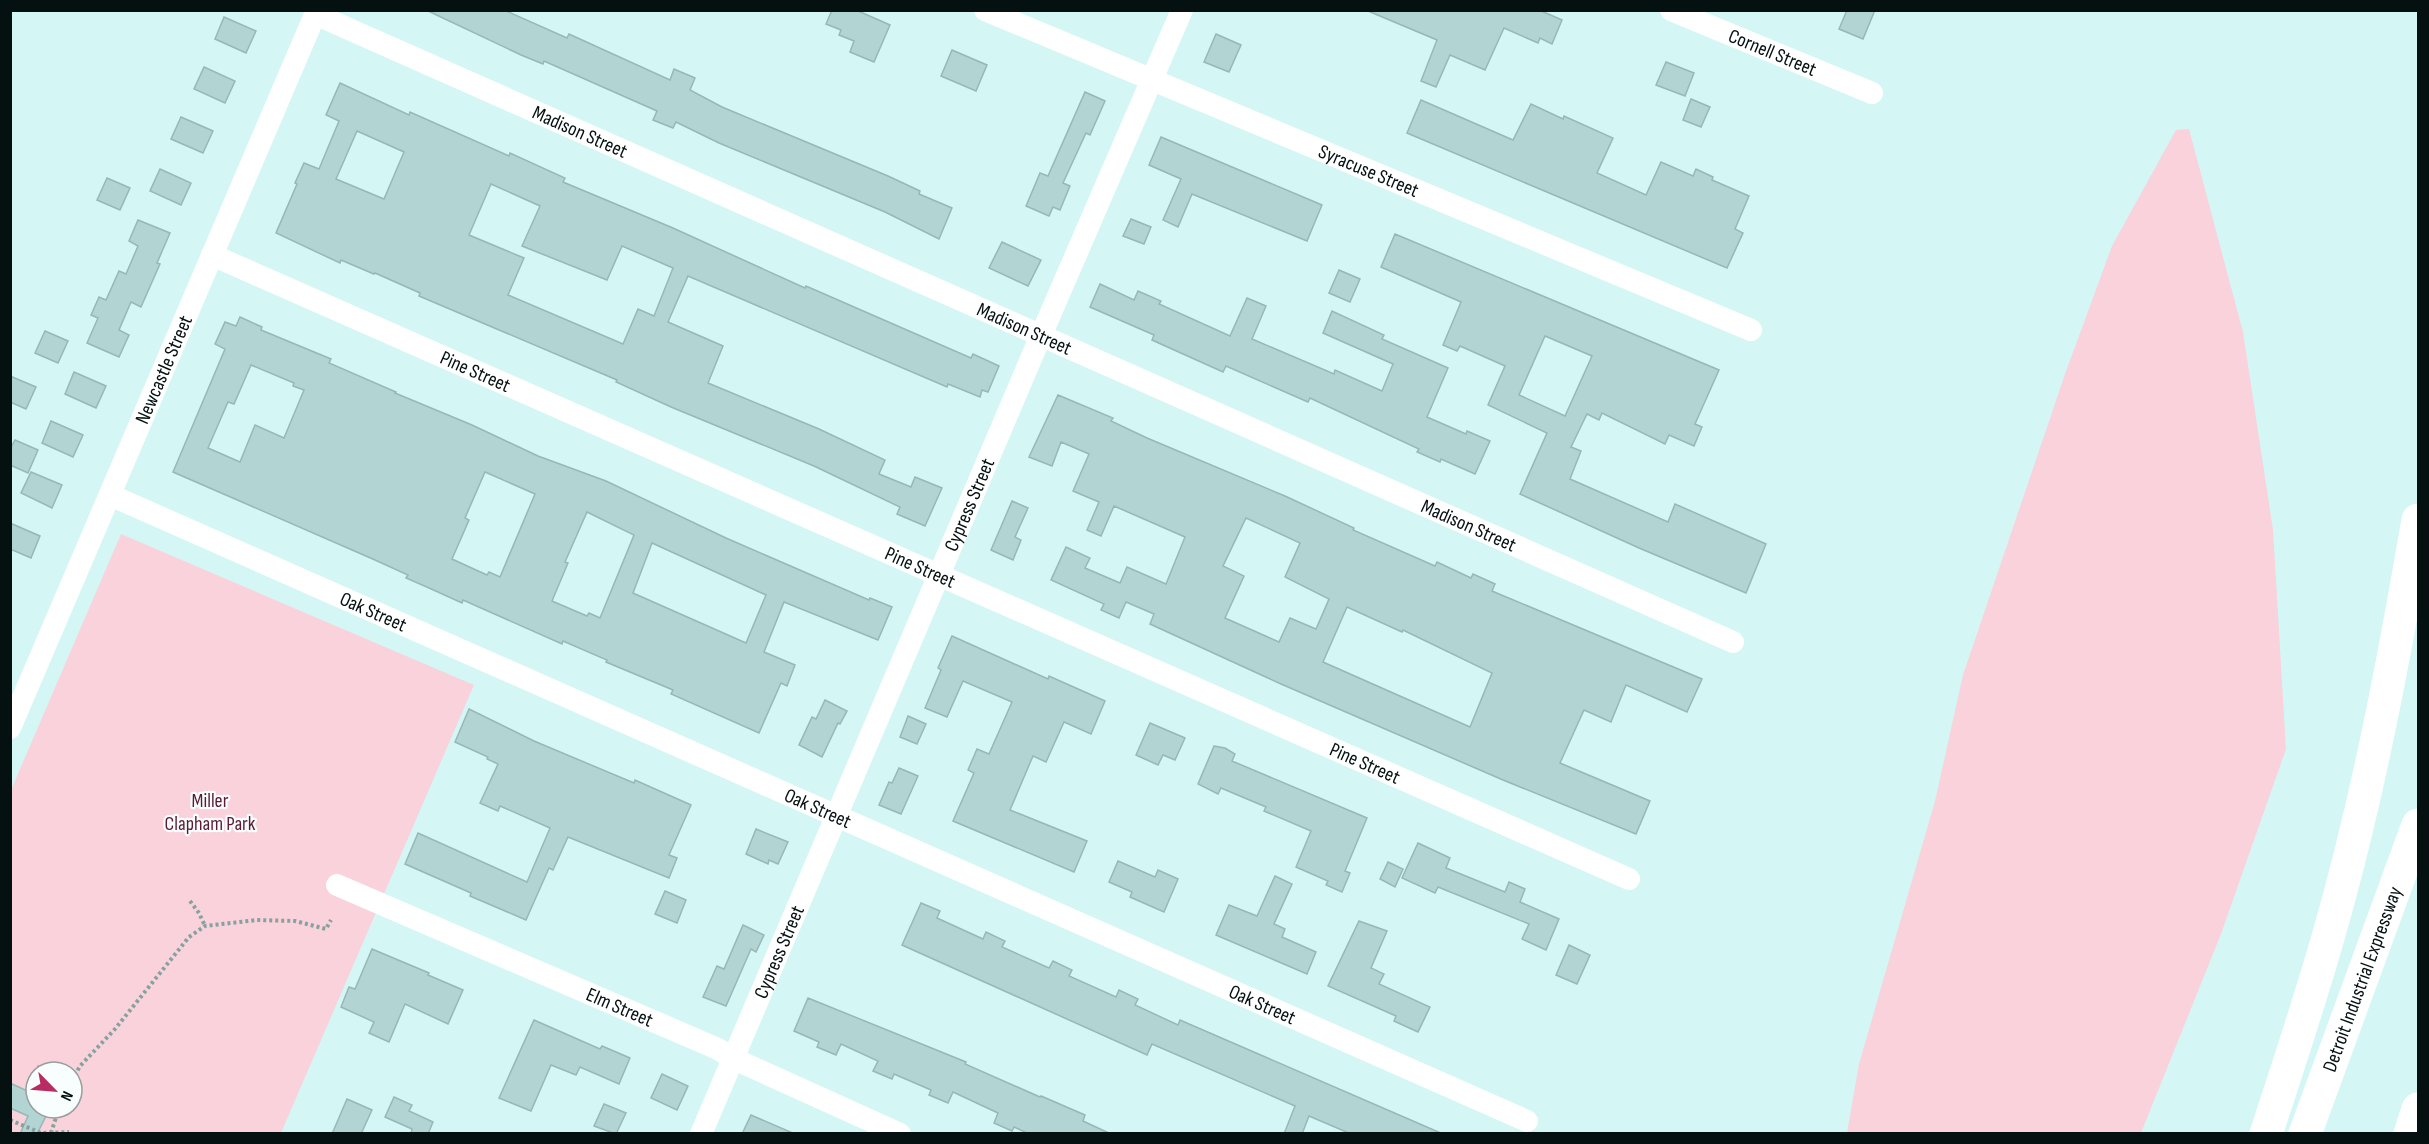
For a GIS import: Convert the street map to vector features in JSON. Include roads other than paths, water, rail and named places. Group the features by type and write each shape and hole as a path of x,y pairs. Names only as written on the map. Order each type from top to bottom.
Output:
{"highway":[{"path":"2266,1134 2329,933 2364,797 2395,654 2418,520"},
{"name":"Detroit Industrial Expressway","path":"2305,1134 2418,825"},
{"path":"2410,1134 2418,1109"}],"street":[{"name":"Syracuse Street","path":"986,10 1751,330"},
{"name":"Cypress Street","path":"700,1134 1041,334 1182,10"},
{"name":"Cornell Street","path":"1671,10 1872,93"},
{"name":"Newcastle Street","path":"10,728 316,12"},
{"name":"Madison Street","path":"316,12 1733,642"},
{"name":"Pine Street","path":"212,255 1629,879"},
{"name":"Oak Street","path":"110,495 1527,1121"},
{"name":"Elm Street","path":"337,885 718,1049 732,1058 900,1134"}],"park label":[{"name":"Miller Clapham Park","path":"210,812"}]}
